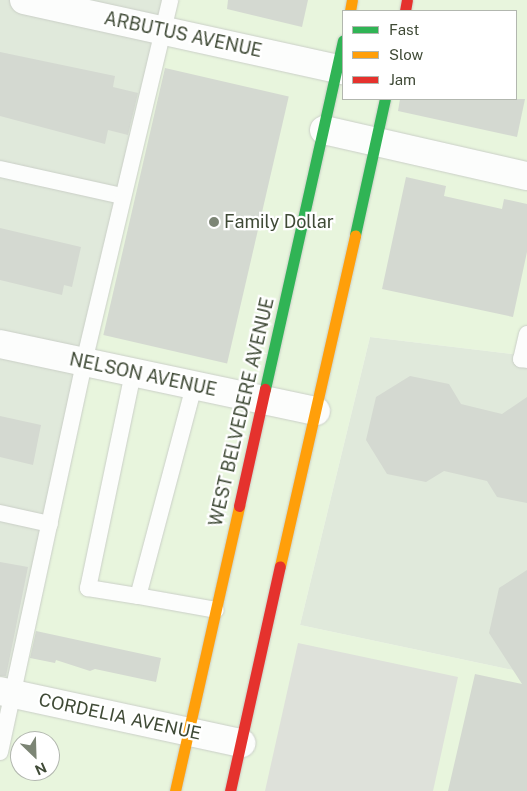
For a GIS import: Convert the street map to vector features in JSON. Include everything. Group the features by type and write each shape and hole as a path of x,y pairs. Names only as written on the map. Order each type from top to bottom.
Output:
{"main road":[{"name":"WEST BELVEDERE AVENUE","path":"175,791 324,130 340,70 342,51"},
{"path":"230,791 385,100"}],"street":[{"name":"ARBUTUS AVENUE","path":"24,0 340,70"},
{"path":"324,130 527,176"},
{"name":"NELSON AVENUE","path":"0,344 316,411"},
{"name":"CORDELIA AVENUE","path":"6,692 241,743"}],"lane":[{"path":"0,752 6,692 50,524 84,362 122,196 170,0"},
{"path":"0,169 122,196"},
{"path":"527,334 521,359 527,360"},
{"path":"133,373 88,588 216,610"},
{"path":"138,596 194,386"},
{"path":"0,513 50,524"}],"shaded area":[{"path":"0,0 169,0 0,755"},
{"path":"169,0 527,0 527,326 520,355 370,337 300,625 527,673 527,791 0,791 0,755"},
{"path":"527,326 527,673 300,625 370,337 520,355"},
{"path":"298,643 458,677 433,791 265,791"}],"building":[{"path":"228,0 308,0 302,27 227,9"},
{"path":"0,52 115,76 113,87 138,93 128,135 108,130 105,144 0,116"},
{"path":"165,68 289,97 227,364 103,335"},
{"path":"525,99 517,137 398,111 400,100"},
{"path":"406,177 446,186 444,196 502,209 504,199 527,204 527,252 513,317 382,289"},
{"path":"0,228 81,247 72,287 64,285 62,295 0,280"},
{"path":"410,376 449,384 461,404 502,414 527,397 527,503 497,497 487,481 444,471 426,482 387,474 366,440 376,397"},
{"path":"0,416 41,425 33,465 0,457"},
{"path":"0,562 28,567 6,676 0,676"},
{"path":"527,570 527,791 448,791 475,674 522,684 489,633 499,588"},
{"path":"36,631 161,658 156,682 95,669 90,671 56,660 55,663 30,658"}],"traffic: fast":[{"path":"265,389 342,45"},
{"path":"355,235 385,100"}],"traffic: slow":[{"path":"350,10 352,0"},
{"path":"280,566 355,235"},
{"path":"175,791 239,506"}],"traffic: jam":[{"path":"405,10 407,0"},
{"path":"239,506 265,389"},
{"path":"230,791 280,566"}],"place":[{"name":"Family Dollar","path":"214,222"}]}
